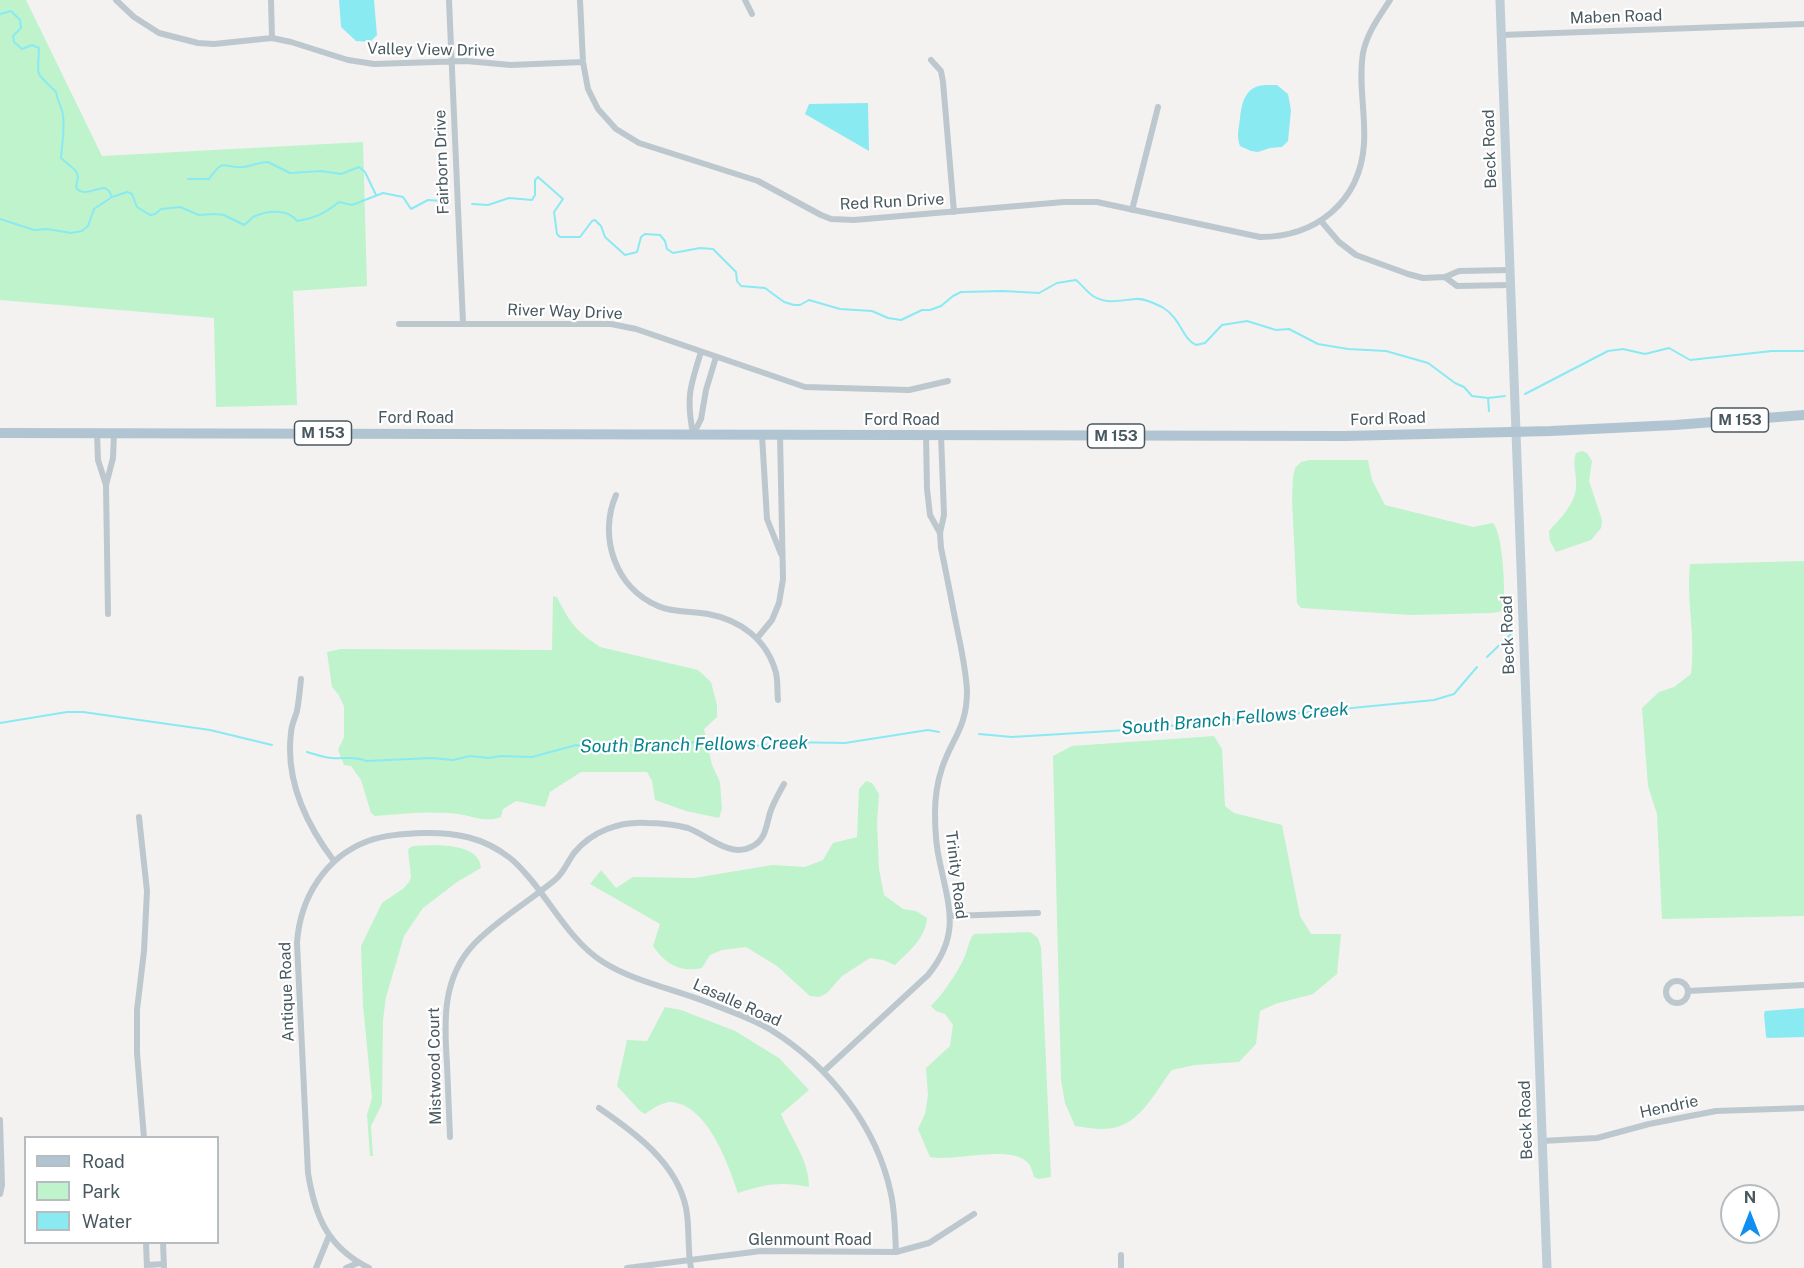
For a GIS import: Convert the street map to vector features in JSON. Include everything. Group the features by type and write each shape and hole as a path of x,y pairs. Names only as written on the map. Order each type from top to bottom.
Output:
{"main road":[{"name":"Beck Road","path":"1500,0 1546,1268"},
{"name":"Ford Road","path":"0,433 1344,436 1675,425 1804,415"}],"street":[{"name":"Valley View Drive","path":"116,0 142,23 159,33 185,41 214,44 272,38 364,63 452,61 511,65 583,62"},
{"path":"271,0 272,38"},
{"name":"Fairborn Drive","path":"449,0 463,323"},
{"name":"Red Run Drive","path":"580,0 583,62 588,89 598,110 616,129 639,143 758,181 813,212 831,219 854,220 1076,201 1097,202 1260,237 1293,234 1321,221 1344,199 1359,172 1364,143 1362,78 1364,51 1371,29 1390,0"},
{"path":"745,0 752,14"},
{"name":"Maben Road","path":"1501,35 1804,24"},
{"path":"931,60 940,71 943,82 954,212"},
{"path":"1132,210 1158,107"},
{"path":"1321,221 1347,249 1367,261 1423,278 1445,277 1459,271 1509,270"},
{"path":"1445,277 1457,286 1510,285"},
{"name":"River Way Drive","path":"399,324 611,324 636,329 799,386 816,389 909,390 948,381"},
{"path":"693,434 688,408 690,389 701,352"},
{"path":"693,434 701,419 706,390 716,357"},
{"path":"97,432 98,460 106,485"},
{"path":"108,614 106,485 113,458 115,432"},
{"path":"762,435 767,519 782,559"},
{"path":"758,638 772,620 779,603 783,579 780,435"},
{"name":"Trinity Road","path":"926,435 930,516 940,532"},
{"name":"Trinity Road","path":"824,1071 934,967 947,941 951,916 937,846 936,798 942,767 961,729 966,709 967,690 941,548 940,532 944,515 941,435"},
{"path":"615,495 609,510 610,547 625,580 640,595 659,607 708,614 729,619 743,626 758,638 776,673 778,700"},
{"path":"765,506 781,506"},
{"path":"301,679 297,710 291,731 290,755 293,779 305,815 315,835 334,861"},
{"name":"Mistwood Court","path":"450,1137 444,1020 453,977 458,965 474,944 558,878 575,852 594,835 611,827 630,823 647,823 688,828 723,846 738,850 751,847 761,840 767,828 770,813 784,784"},
{"path":"139,817 147,891 144,951 137,1010 137,1053 144,1136"},
{"name":"Antique Road","path":"369,1268 358,1263 329,1236 318,1216 308,1173 297,943 306,899 317,881 334,861 355,847 380,838 407,834 455,834 473,837 517,863 540,890"},
{"name":"Lasalle Road","path":"540,890 585,948 618,972 708,1002 770,1029 824,1071 852,1107 868,1134 882,1165 891,1194 896,1252"},
{"path":"951,916 1038,914"},
{"path":"1688,991 1804,985"},
{"path":"599,1108 632,1131 660,1158 680,1189 686,1207 691,1268"},
{"name":"Hendrie","path":"1542,1141 1597,1138 1648,1124 1716,1111 1804,1108"},
{"path":"0,1120 2,1185 0,1194"},
{"name":"Glenmount Road","path":"689,1259 780,1250 896,1252 929,1243 974,1214"},
{"path":"316,1268 329,1236"},
{"path":"146,1244 147,1267 164,1266 163,1244"},
{"path":"1121,1255 1121,1268"},
{"path":"627,1268 689,1259"},
{"path":"346,1268 358,1263"}],"green space":[{"path":"0,0 26,0 102,156 363,142 367,286 293,291 297,405 216,407 214,318 0,300"},
{"path":"1582,451 1587,453 1592,461 1589,481 1602,520 1601,528 1591,540 1556,552 1550,541 1549,531 1573,499 1576,486 1575,457 1576,453"},
{"path":"1368,460 1372,480 1385,505 1473,527 1493,523 1501,551 1504,579 1503,611 1411,615 1301,608 1297,603 1293,477 1295,468 1301,462"},
{"path":"1804,561 1804,916 1662,919 1657,814 1648,786 1642,708 1659,692 1674,687 1691,674 1690,564"},
{"path":"553,596 557,597 574,626 600,647 698,670 711,682 717,705 717,717 704,729 712,765 720,782 722,809 719,818 686,811 655,800 652,781 647,772 581,772 550,792 545,807 516,801 503,809 501,817 492,819 442,813 375,816 371,813 361,780 351,766 344,765 338,750 344,737 344,706 332,687 327,652 341,649 552,650"},
{"path":"1214,736 1222,749 1225,806 1234,813 1282,825 1300,916 1311,934 1341,934 1337,974 1313,994 1275,1004 1260,1011 1256,1044 1239,1062 1195,1065 1172,1070 1144,1109 1126,1123 1103,1129 1075,1126 1065,1103 1061,1080 1053,756 1072,746"},
{"path":"866,781 872,783 879,794 877,823 879,869 884,895 903,909 916,911 927,918 926,925 916,944 895,965 870,958 842,976 827,993 819,997 810,996 777,966 746,947 722,950 710,955 702,968 687,969 674,966 653,946 660,924 590,884 601,870 616,888 633,877 694,878 772,865 805,867 823,860 833,843 857,837 859,789"},
{"path":"413,846 456,847 470,852 476,856 481,868 457,882 423,908 404,936 386,997 383,1020 382,1104 371,1126 373,1156 370,1156 367,1115 372,1098 363,1005 361,946 382,903 409,882 411,877 408,849"},
{"path":"1030,932 1038,938 1041,947 1051,1177 1039,1179 1034,1177 1029,1164 1021,1158 1010,1155 930,1157 918,1129 925,1114 928,1095 926,1068 950,1046 953,1025 945,1014 936,1011 931,1006 958,969 974,934"},
{"path":"665,1007 681,1010 735,1031 779,1058 809,1090 781,1114 803,1158 809,1187 773,1184 738,1193 715,1138 696,1113 684,1106 668,1102 645,1114 617,1086 627,1040 647,1041"}],"water":[{"path":"339,0 374,0 377,35 370,42 356,41 341,27"},
{"path":"1277,85 1288,94 1291,110 1288,141 1282,147 1258,152 1240,146 1238,132 1246,95 1260,86"},
{"path":"868,103 869,151 805,114 809,104"},
{"path":"1804,1008 1804,1037 1767,1038 1765,1011"}],"waterway":[{"path":"0,14 11,11 20,20 21,28 13,36 14,42 22,49 32,45 39,48 39,73 56,92 64,121 61,158 76,171 78,177 76,188 83,192 105,188 112,197"},
{"path":"188,179 209,179 218,168 225,165 243,167 265,162 290,173 321,171 341,174 359,167 365,172 376,195"},
{"path":"472,204 488,205 509,198 532,200 535,195 535,180 538,177 563,199 554,212 557,234 560,237 580,237 595,220 601,226 605,237 625,255 637,252 641,237 645,234 660,235 667,249 673,253 700,248 713,249 736,272 737,281 741,286 765,288 784,302 794,305 800,305 809,300 840,309 872,311 888,318 901,320 922,310 941,306 961,292 1039,293 1057,283 1076,280 1098,299 1114,301 1142,299 1162,307 1173,317 1187,338 1196,345 1205,343 1222,325 1247,321 1276,330 1289,329 1318,344 1348,349 1386,351 1428,363 1464,387 1472,396 1488,398 1505,396"},
{"path":"0,219 34,230 47,229 71,233 82,231 88,226 94,209 112,197 127,192 132,194 137,207 150,215 161,209 180,207 199,215 224,215 244,225 255,216 272,212 289,214 297,221 303,220 319,215 339,202 352,205 383,193 403,197 411,209 428,200 442,201"},
{"path":"1525,394 1608,351 1623,349 1645,354 1669,348 1690,360 1772,351 1804,351"},
{"name":"South Branch Fellows Creek","path":"1488,398 1489,411"},
{"name":"South Branch Fellows Creek","path":"1487,657 1513,632"},
{"name":"South Branch Fellows Creek","path":"979,734 1012,737 1127,730 1434,700 1454,694 1477,667"},
{"name":"South Branch Fellows Creek","path":"0,723 67,712 83,712 210,730 272,745"},
{"name":"South Branch Fellows Creek","path":"307,752 329,758 354,758 366,761 432,758 453,760 470,756 532,757 576,745 597,749 622,745 676,747 694,742 702,746 725,744 749,747 785,742 845,743 928,730 939,732"}]}
